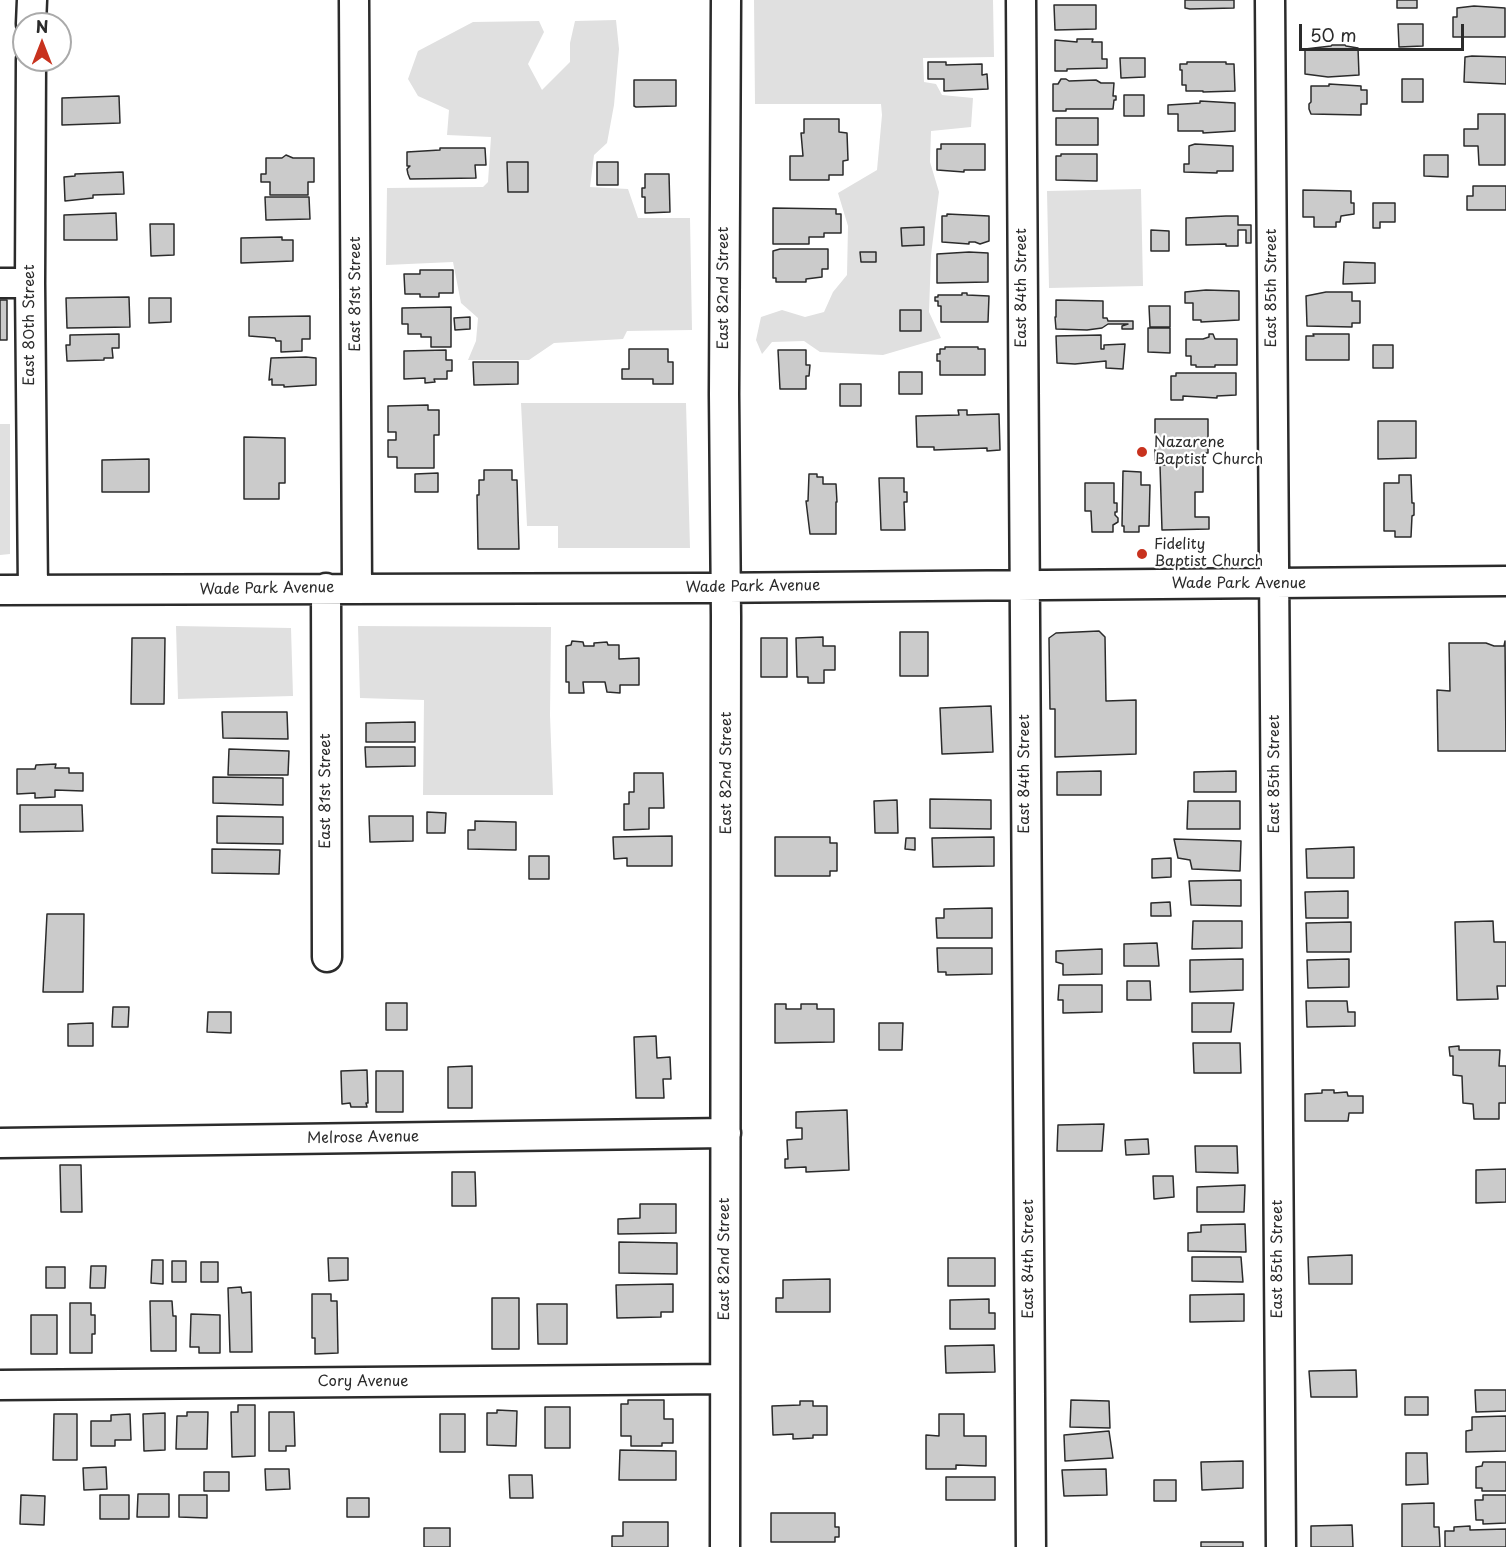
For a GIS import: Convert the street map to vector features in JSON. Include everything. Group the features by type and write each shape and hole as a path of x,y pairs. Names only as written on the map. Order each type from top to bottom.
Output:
{"street":[{"name":"East 81st Street","path":"354,0 357,588"},
{"name":"East 82nd Street","path":"725,1547 726,0"},
{"name":"East 84th Street","path":"1021,0 1031,1547"},
{"name":"East 85th Street","path":"1270,0 1281,1547"},
{"name":"East 80th Street","path":"31,72 33,590"},
{"path":"0,283 30,283"},
{"name":"Wade Park Avenue","path":"0,590 726,588 1506,581"},
{"name":"East 81st Street","path":"326,588 327,957"},
{"name":"Melrose Avenue","path":"0,1143 726,1133"},
{"name":"Cory Avenue","path":"0,1385 725,1379"}],"shaded area":[{"path":"754,0 993,0 994,57 923,58 924,82 936,84 942,95 973,98 971,127 931,131 930,162 939,192 931,255 929,312 941,338 883,355 820,352 804,341 772,342 762,354 756,340 761,317 782,310 805,317 824,312 833,292 847,275 848,226 838,193 877,170 882,115 881,104 755,104"},
{"path":"616,20 619,49 614,105 607,143 594,155 590,187 628,189 638,218 690,218 692,330 627,331 623,339 554,343 529,360 468,360 476,341 478,318 461,303 453,262 386,265 387,188 483,187 488,182 491,137 447,135 449,110 418,96 408,79 418,51 473,22 539,21 544,32 528,64 542,90 570,62 570,43 575,21"},
{"path":"1141,189 1143,286 1049,288 1047,191"},
{"path":"521,403 686,403 690,548 558,548 558,526 527,526"},
{"path":"0,424 10,424 10,554 0,555"},
{"path":"176,626 291,628 293,696 178,699"},
{"path":"358,626 551,627 550,715 553,795 423,795 424,700 360,698"}],"building":[{"path":"1185,0 1234,0 1234,8 1190,9 1185,8"},
{"path":"1397,0 1417,0 1417,8 1397,8"},
{"path":"1054,5 1096,5 1096,29 1055,30"},
{"path":"1474,6 1505,8 1505,37 1453,37 1453,17 1457,17 1457,8"},
{"path":"1398,24 1423,24 1423,46 1399,47"},
{"path":"1077,39 1093,39 1092,42 1102,42 1102,59 1107,59 1107,68 1055,71 1055,40 1077,42"},
{"path":"1332,45 1358,48 1359,75 1328,77 1305,74 1305,49"},
{"path":"1465,57 1506,57 1506,84 1464,82"},
{"path":"1120,58 1145,58 1145,77 1121,78"},
{"path":"928,62 946,62 946,65 982,64 982,75 987,74 988,89 944,91 944,79 928,79"},
{"path":"1187,62 1234,64 1235,91 1186,91 1186,85 1182,85 1180,64 1187,64"},
{"path":"1061,79 1114,83 1113,96 1116,96 1116,100 1114,100 1113,109 1053,111 1053,84 1058,84"},
{"path":"1402,79 1423,79 1423,102 1402,102"},
{"path":"634,80 676,80 676,106 634,106"},
{"path":"1329,84 1361,86 1361,90 1367,90 1367,104 1361,104 1361,115 1311,114 1309,104 1311,86 1329,86"},
{"path":"1124,95 1144,95 1144,116 1124,116"},
{"path":"119,96 120,123 62,125 62,98"},
{"path":"1200,101 1235,103 1235,131 1203,133 1203,131 1178,131 1178,114 1168,114 1168,105 1200,103"},
{"path":"1478,114 1505,114 1505,165 1479,165 1478,146 1464,146 1464,129 1478,129"},
{"path":"1056,118 1098,118 1098,145 1056,145"},
{"path":"804,119 839,119 839,132 847,133 848,160 843,161 843,175 829,175 829,180 790,180 790,156 803,156 801,133 804,133"},
{"path":"941,144 985,144 985,170 964,170 964,172 937,170 937,149 941,149"},
{"path":"1195,144 1233,146 1233,171 1184,172 1184,164 1189,164 1189,146"},
{"path":"440,148 485,148 486,165 475,165 476,178 410,179 407,169 410,166 407,166 407,152 440,150"},
{"path":"1061,154 1097,154 1097,181 1056,180 1056,156 1061,156"},
{"path":"286,155 293,158 314,158 314,182 308,182 308,195 270,195 270,182 261,182 261,174 266,174 266,158 282,158"},
{"path":"1424,155 1448,155 1448,177 1424,176"},
{"path":"507,162 528,162 528,192 508,192"},
{"path":"597,162 618,162 618,185 597,185"},
{"path":"123,172 124,194 93,195 93,198 65,201 64,177 75,176 75,174"},
{"path":"645,174 669,174 670,212 645,213 645,197 642,197 642,188 645,188"},
{"path":"1473,186 1506,186 1506,210 1467,210 1467,196 1473,196"},
{"path":"1303,190 1351,191 1354,214 1341,216 1340,222 1336,222 1336,227 1314,227 1314,217 1303,217"},
{"path":"265,197 309,197 310,219 266,220"},
{"path":"1373,203 1395,203 1395,222 1380,222 1380,228 1373,228"},
{"path":"773,208 836,209 836,214 841,214 841,233 824,233 824,237 809,237 809,244 773,244"},
{"path":"116,213 117,240 64,240 64,215"},
{"path":"947,214 989,216 989,241 980,244 942,242 942,216 947,216"},
{"path":"1238,216 1238,225 1251,225 1251,243 1246,243 1246,230 1238,230 1238,246 1186,245 1186,218"},
{"path":"150,224 174,224 174,255 151,256"},
{"path":"924,227 924,245 902,246 901,228"},
{"path":"1151,230 1169,231 1169,251 1151,251"},
{"path":"282,237 282,240 293,240 293,261 241,263 241,238"},
{"path":"828,249 828,269 822,269 822,277 806,279 806,282 776,282 776,278 773,278 773,251"},
{"path":"860,252 876,252 876,262 861,262"},
{"path":"988,253 988,282 937,283 937,254"},
{"path":"1344,262 1375,263 1375,283 1343,284"},
{"path":"420,270 453,270 453,293 439,293 439,297 405,294 404,274 420,274"},
{"path":"1239,291 1239,320 1201,322 1201,320 1193,320 1193,303 1185,303 1185,292"},
{"path":"1326,292 1352,292 1352,301 1360,301 1360,323 1352,323 1352,327 1307,326 1306,296"},
{"path":"962,293 989,296 988,322 941,322 941,306 938,306 935,297 962,295"},
{"path":"129,297 130,327 67,328 66,298"},
{"path":"149,298 171,298 171,322 149,323"},
{"path":"0,300 7,300 7,340 0,340"},
{"path":"1056,300 1103,301 1103,318 1107,318 1108,321 1133,321 1133,329 1122,329 1122,326 1128,324 1108,324 1102,328 1087,330 1056,329"},
{"path":"1149,306 1170,306 1170,327 1150,327"},
{"path":"451,307 451,347 431,347 431,337 408,334 408,324 402,324 402,308"},
{"path":"900,310 921,310 921,331 900,331"},
{"path":"310,316 310,339 302,339 302,351 281,352 281,341 276,341 275,338 249,336 249,317"},
{"path":"470,317 470,329 455,330 454,318"},
{"path":"1148,328 1170,328 1170,353 1148,352"},
{"path":"119,334 119,348 112,348 113,358 67,361 66,345 70,345 70,335"},
{"path":"1209,334 1213,334 1215,339 1237,339 1237,365 1196,367 1196,365 1191,365 1191,356 1186,356 1186,339 1203,339 1209,337"},
{"path":"1313,334 1349,334 1349,360 1306,360 1306,336 1314,336"},
{"path":"1101,335 1101,349 1104,349 1104,345 1125,344 1123,369 1106,368 1106,361 1057,363 1056,336"},
{"path":"1373,345 1393,345 1393,368 1373,368"},
{"path":"945,347 985,349 985,375 940,375 940,361 937,361 937,354 940,354 940,349 945,349"},
{"path":"629,349 668,349 668,362 673,362 673,384 653,384 653,379 622,379 622,369 629,369"},
{"path":"446,350 446,360 452,360 452,371 447,371 447,379 434,379 435,382 425,383 425,378 404,379 404,351"},
{"path":"778,350 806,350 806,365 810,365 809,376 806,376 806,389 780,389"},
{"path":"271,358 316,358 316,385 284,387 284,385 272,385 272,379 269,380"},
{"path":"473,362 518,362 518,384 474,385"},
{"path":"899,372 922,372 922,394 899,394"},
{"path":"1176,373 1236,373 1236,395 1217,396 1217,398 1183,396 1183,400 1171,400 1171,376 1176,376"},
{"path":"840,384 861,384 861,406 840,406"},
{"path":"428,405 428,410 439,410 439,435 434,435 434,468 397,468 397,457 388,457 388,440 396,440 396,432 388,432 388,406"},
{"path":"958,410 967,410 967,415 999,414 1000,450 987,451 987,448 934,450 934,447 917,447 916,416 959,415"},
{"path":"1155,419 1208,419 1208,453 1203,453 1203,492 1195,492 1195,517 1209,517 1209,529 1162,530 1160,465 1165,465 1165,461 1155,461"},
{"path":"1378,421 1416,421 1416,458 1378,459"},
{"path":"244,437 285,438 285,483 279,483 279,499 244,499"},
{"path":"149,459 149,492 102,492 102,460"},
{"path":"484,470 512,470 512,480 517,480 519,549 478,549 477,495 479,495 479,480 484,480"},
{"path":"1123,471 1141,472 1141,485 1150,485 1149,526 1139,526 1139,532 1124,532 1124,526 1122,526"},
{"path":"438,473 438,492 415,492 415,474"},
{"path":"809,474 823,477 823,484 836,484 836,534 810,534 806,501 808,501"},
{"path":"1399,475 1411,475 1414,515 1412,516 1411,537 1395,537 1395,531 1384,531 1384,483 1399,483"},
{"path":"879,478 904,478 904,492 907,492 907,502 904,502 905,530 881,530"},
{"path":"1085,483 1114,483 1114,503 1117,503 1115,515 1118,522 1113,525 1113,532 1092,532 1091,511 1085,511"},
{"path":"1099,631 1105,637 1106,701 1136,700 1136,754 1055,757 1055,709 1050,709 1049,638 1056,633"},
{"path":"900,632 928,632 928,676 900,676"},
{"path":"823,637 823,646 835,646 835,670 824,670 824,683 808,683 808,677 797,677 796,638"},
{"path":"132,638 165,638 164,704 131,704"},
{"path":"761,638 787,638 787,677 761,677"},
{"path":"572,641 583,642 584,646 607,642 608,645 619,645 619,659 639,658 639,685 620,685 620,693 607,692 605,682 583,682 584,693 569,693 569,682 566,682 566,646 571,645"},
{"path":"1505,641 1506,751 1438,751 1437,690 1450,691 1449,643 1486,643 1504,646"},
{"path":"991,706 993,752 942,754 940,708"},
{"path":"222,712 287,712 288,739 223,738"},
{"path":"415,722 415,742 366,742 366,723"},
{"path":"365,747 415,747 415,766 366,767"},
{"path":"229,749 289,751 288,775 228,775"},
{"path":"56,764 55,768 69,768 69,773 83,773 83,791 55,790 55,797 35,798 35,793 17,794 17,769 35,769 36,765"},
{"path":"1101,771 1101,795 1057,795 1057,772"},
{"path":"1236,771 1236,792 1194,792 1194,772"},
{"path":"634,773 663,773 664,808 649,808 649,829 624,830 624,804 629,804 629,792 634,792"},
{"path":"213,777 283,778 283,805 213,803"},
{"path":"930,799 991,800 991,829 930,828"},
{"path":"897,800 898,833 875,833 874,801"},
{"path":"1188,801 1240,801 1240,829 1187,829"},
{"path":"20,805 82,805 83,831 20,832"},
{"path":"427,812 446,813 445,833 427,833"},
{"path":"217,816 283,817 283,844 217,843"},
{"path":"369,816 413,816 413,841 370,842"},
{"path":"475,821 516,822 516,850 468,849 468,830 475,830"},
{"path":"672,836 672,866 627,866 627,858 614,859 613,837"},
{"path":"775,837 830,837 830,843 837,843 837,871 830,871 830,876 775,876"},
{"path":"994,837 994,866 933,867 932,838"},
{"path":"906,838 915,838 915,850 905,849"},
{"path":"1174,839 1241,841 1240,871 1192,869 1190,860 1178,858"},
{"path":"1354,847 1354,878 1307,878 1306,849"},
{"path":"212,849 280,850 279,874 212,873"},
{"path":"529,856 549,856 549,879 529,879"},
{"path":"1171,858 1171,877 1152,878 1152,859"},
{"path":"1241,880 1241,906 1191,905 1189,881"},
{"path":"1348,891 1348,918 1306,918 1305,892"},
{"path":"1170,902 1171,916 1151,916 1151,903"},
{"path":"992,908 992,938 937,938 936,918 944,918 944,909"},
{"path":"47,914 84,914 83,992 43,992"},
{"path":"1193,921 1242,921 1242,948 1192,949"},
{"path":"1493,921 1494,942 1506,942 1506,986 1497,986 1498,999 1457,1000 1455,922"},
{"path":"1351,922 1351,952 1307,952 1306,923"},
{"path":"1157,943 1159,966 1124,966 1124,944"},
{"path":"937,948 992,948 992,974 946,975 946,972 938,972"},
{"path":"1102,949 1102,974 1063,975 1063,964 1056,962 1056,951"},
{"path":"1243,959 1243,990 1190,992 1190,960"},
{"path":"1349,959 1349,987 1308,988 1307,960"},
{"path":"1127,981 1150,981 1151,1000 1127,1000"},
{"path":"1059,985 1102,985 1102,1012 1063,1013 1063,1000 1058,1000"},
{"path":"1306,1001 1347,1001 1348,1012 1355,1012 1355,1026 1307,1027"},
{"path":"386,1003 407,1003 407,1030 386,1030"},
{"path":"1192,1003 1234,1003 1231,1032 1192,1032"},
{"path":"775,1004 786,1004 786,1009 801,1009 801,1004 817,1004 817,1009 834,1009 834,1042 775,1043"},
{"path":"113,1007 129,1007 128,1027 112,1027"},
{"path":"208,1012 231,1012 231,1033 207,1032"},
{"path":"93,1023 93,1046 68,1046 68,1024"},
{"path":"879,1023 903,1023 902,1050 879,1050"},
{"path":"656,1036 657,1058 670,1057 671,1079 663,1079 664,1098 636,1098 634,1037"},
{"path":"1193,1043 1240,1043 1241,1073 1194,1073"},
{"path":"1459,1046 1459,1050 1500,1050 1499,1066 1506,1066 1506,1103 1499,1103 1499,1119 1474,1119 1473,1104 1463,1103 1462,1076 1453,1075 1453,1056 1450,1056 1449,1047"},
{"path":"472,1066 472,1108 448,1108 448,1067"},
{"path":"367,1070 367,1107 351,1107 350,1103 342,1104 341,1071"},
{"path":"376,1071 403,1071 403,1112 376,1112"},
{"path":"1322,1090 1334,1090 1334,1093 1347,1092 1348,1096 1363,1096 1363,1113 1349,1113 1348,1121 1305,1121 1305,1094 1322,1093"},
{"path":"847,1110 849,1170 806,1172 806,1167 785,1168 785,1159 788,1159 787,1140 802,1139 802,1128 796,1128 796,1112"},
{"path":"1104,1124 1102,1151 1057,1151 1058,1125"},
{"path":"1148,1139 1149,1154 1126,1155 1125,1140"},
{"path":"1195,1146 1237,1146 1238,1173 1196,1172"},
{"path":"60,1165 81,1165 82,1212 61,1212"},
{"path":"1506,1169 1506,1202 1476,1203 1476,1170"},
{"path":"452,1172 475,1172 476,1206 452,1206"},
{"path":"1153,1176 1173,1176 1174,1197 1154,1199"},
{"path":"1245,1185 1244,1212 1197,1212 1197,1187"},
{"path":"640,1204 676,1204 676,1233 618,1234 618,1219 640,1218"},
{"path":"1245,1224 1246,1252 1188,1251 1188,1233 1201,1232 1201,1225"},
{"path":"619,1242 677,1243 677,1274 619,1273"},
{"path":"1352,1255 1352,1284 1309,1284 1308,1257"},
{"path":"1192,1257 1241,1257 1243,1282 1192,1281"},
{"path":"328,1258 348,1258 348,1280 329,1281"},
{"path":"948,1258 995,1258 995,1286 948,1286"},
{"path":"152,1260 163,1260 163,1284 151,1283"},
{"path":"172,1261 186,1261 186,1282 172,1282"},
{"path":"201,1262 218,1262 218,1282 201,1282"},
{"path":"91,1266 106,1266 105,1288 90,1288"},
{"path":"46,1267 65,1267 65,1288 46,1288"},
{"path":"830,1279 830,1312 776,1312 776,1298 783,1298 783,1280"},
{"path":"673,1284 673,1312 661,1312 661,1317 617,1318 616,1285"},
{"path":"241,1287 242,1293 251,1292 252,1352 230,1352 228,1288"},
{"path":"312,1294 331,1294 331,1301 337,1301 338,1353 315,1354 315,1338 312,1338"},
{"path":"1244,1294 1244,1321 1190,1322 1190,1295"},
{"path":"492,1298 519,1298 519,1349 492,1349"},
{"path":"989,1299 989,1313 995,1313 995,1329 950,1329 950,1300"},
{"path":"150,1301 172,1301 173,1316 176,1316 176,1351 151,1351"},
{"path":"70,1303 91,1303 91,1315 95,1315 92,1353 70,1353"},
{"path":"537,1304 567,1304 567,1344 538,1344"},
{"path":"191,1314 220,1315 220,1353 199,1353 199,1347 190,1347"},
{"path":"31,1315 57,1315 57,1354 31,1354"},
{"path":"994,1345 995,1372 946,1373 945,1346"},
{"path":"1356,1370 1357,1397 1311,1397 1309,1371"},
{"path":"1475,1390 1506,1390 1506,1411 1476,1412"},
{"path":"1405,1397 1428,1397 1428,1415 1405,1415"},
{"path":"628,1400 664,1400 664,1419 673,1419 673,1443 662,1443 662,1446 631,1446 631,1436 621,1436 621,1404 628,1404"},
{"path":"1071,1400 1109,1401 1110,1428 1070,1427"},
{"path":"800,1401 813,1401 813,1406 827,1406 827,1435 793,1439 793,1434 773,1435 772,1406 800,1405"},
{"path":"238,1405 255,1405 255,1456 232,1457 231,1412 238,1412"},
{"path":"545,1407 570,1407 570,1448 545,1448"},
{"path":"497,1410 517,1411 516,1446 487,1445 487,1413 497,1413"},
{"path":"187,1412 208,1412 207,1449 176,1449 177,1416 187,1416"},
{"path":"269,1412 294,1412 295,1446 286,1446 286,1451 269,1451"},
{"path":"165,1413 165,1450 144,1451 143,1414"},
{"path":"54,1414 77,1414 77,1460 53,1460"},
{"path":"130,1414 131,1440 115,1440 115,1446 91,1446 91,1421 111,1421 111,1415"},
{"path":"440,1414 465,1414 465,1452 440,1452"},
{"path":"939,1414 964,1414 964,1436 986,1436 986,1466 956,1465 956,1469 926,1469 926,1435 939,1436"},
{"path":"1506,1416 1506,1451 1466,1452 1466,1431 1472,1430 1472,1417"},
{"path":"1109,1431 1113,1458 1065,1461 1064,1435"},
{"path":"620,1450 676,1451 676,1480 619,1480"},
{"path":"1406,1453 1427,1453 1428,1484 1406,1485"},
{"path":"1243,1461 1243,1488 1202,1490 1201,1462"},
{"path":"1483,1462 1506,1462 1506,1491 1482,1491 1482,1488 1476,1488 1476,1467 1482,1466"},
{"path":"106,1467 107,1489 84,1490 83,1468"},
{"path":"265,1469 289,1469 290,1489 266,1490"},
{"path":"1106,1469 1107,1495 1064,1496 1062,1470"},
{"path":"204,1472 229,1472 229,1491 204,1491"},
{"path":"509,1475 532,1475 533,1498 510,1498"},
{"path":"946,1477 995,1477 995,1500 946,1500"},
{"path":"1154,1480 1176,1480 1176,1501 1154,1501"},
{"path":"138,1494 169,1494 169,1517 137,1517"},
{"path":"21,1495 45,1496 44,1525 20,1524"},
{"path":"100,1495 129,1495 129,1519 100,1519"},
{"path":"179,1495 207,1495 207,1518 179,1517"},
{"path":"1483,1495 1506,1495 1506,1523 1483,1524 1483,1520 1476,1520 1475,1500 1483,1500"},
{"path":"347,1498 369,1498 369,1517 347,1517"},
{"path":"1434,1503 1434,1527 1439,1527 1440,1547 1402,1547 1402,1504"},
{"path":"771,1513 835,1513 835,1527 839,1527 839,1537 835,1537 835,1542 771,1542"},
{"path":"623,1522 668,1522 668,1547 612,1547 612,1536 623,1536"},
{"path":"1352,1525 1353,1547 1311,1547 1311,1526"},
{"path":"1470,1526 1470,1530 1506,1529 1506,1547 1445,1547 1445,1531 1454,1531 1454,1527"},
{"path":"424,1528 450,1528 450,1547 424,1547"},
{"path":"1201,1542 1243,1542 1243,1547 1201,1547"}],"place":[{"name":"Nazarene Baptist Church","path":"1142,452"},
{"name":"Fidelity Baptist Church","path":"1142,554"}]}
